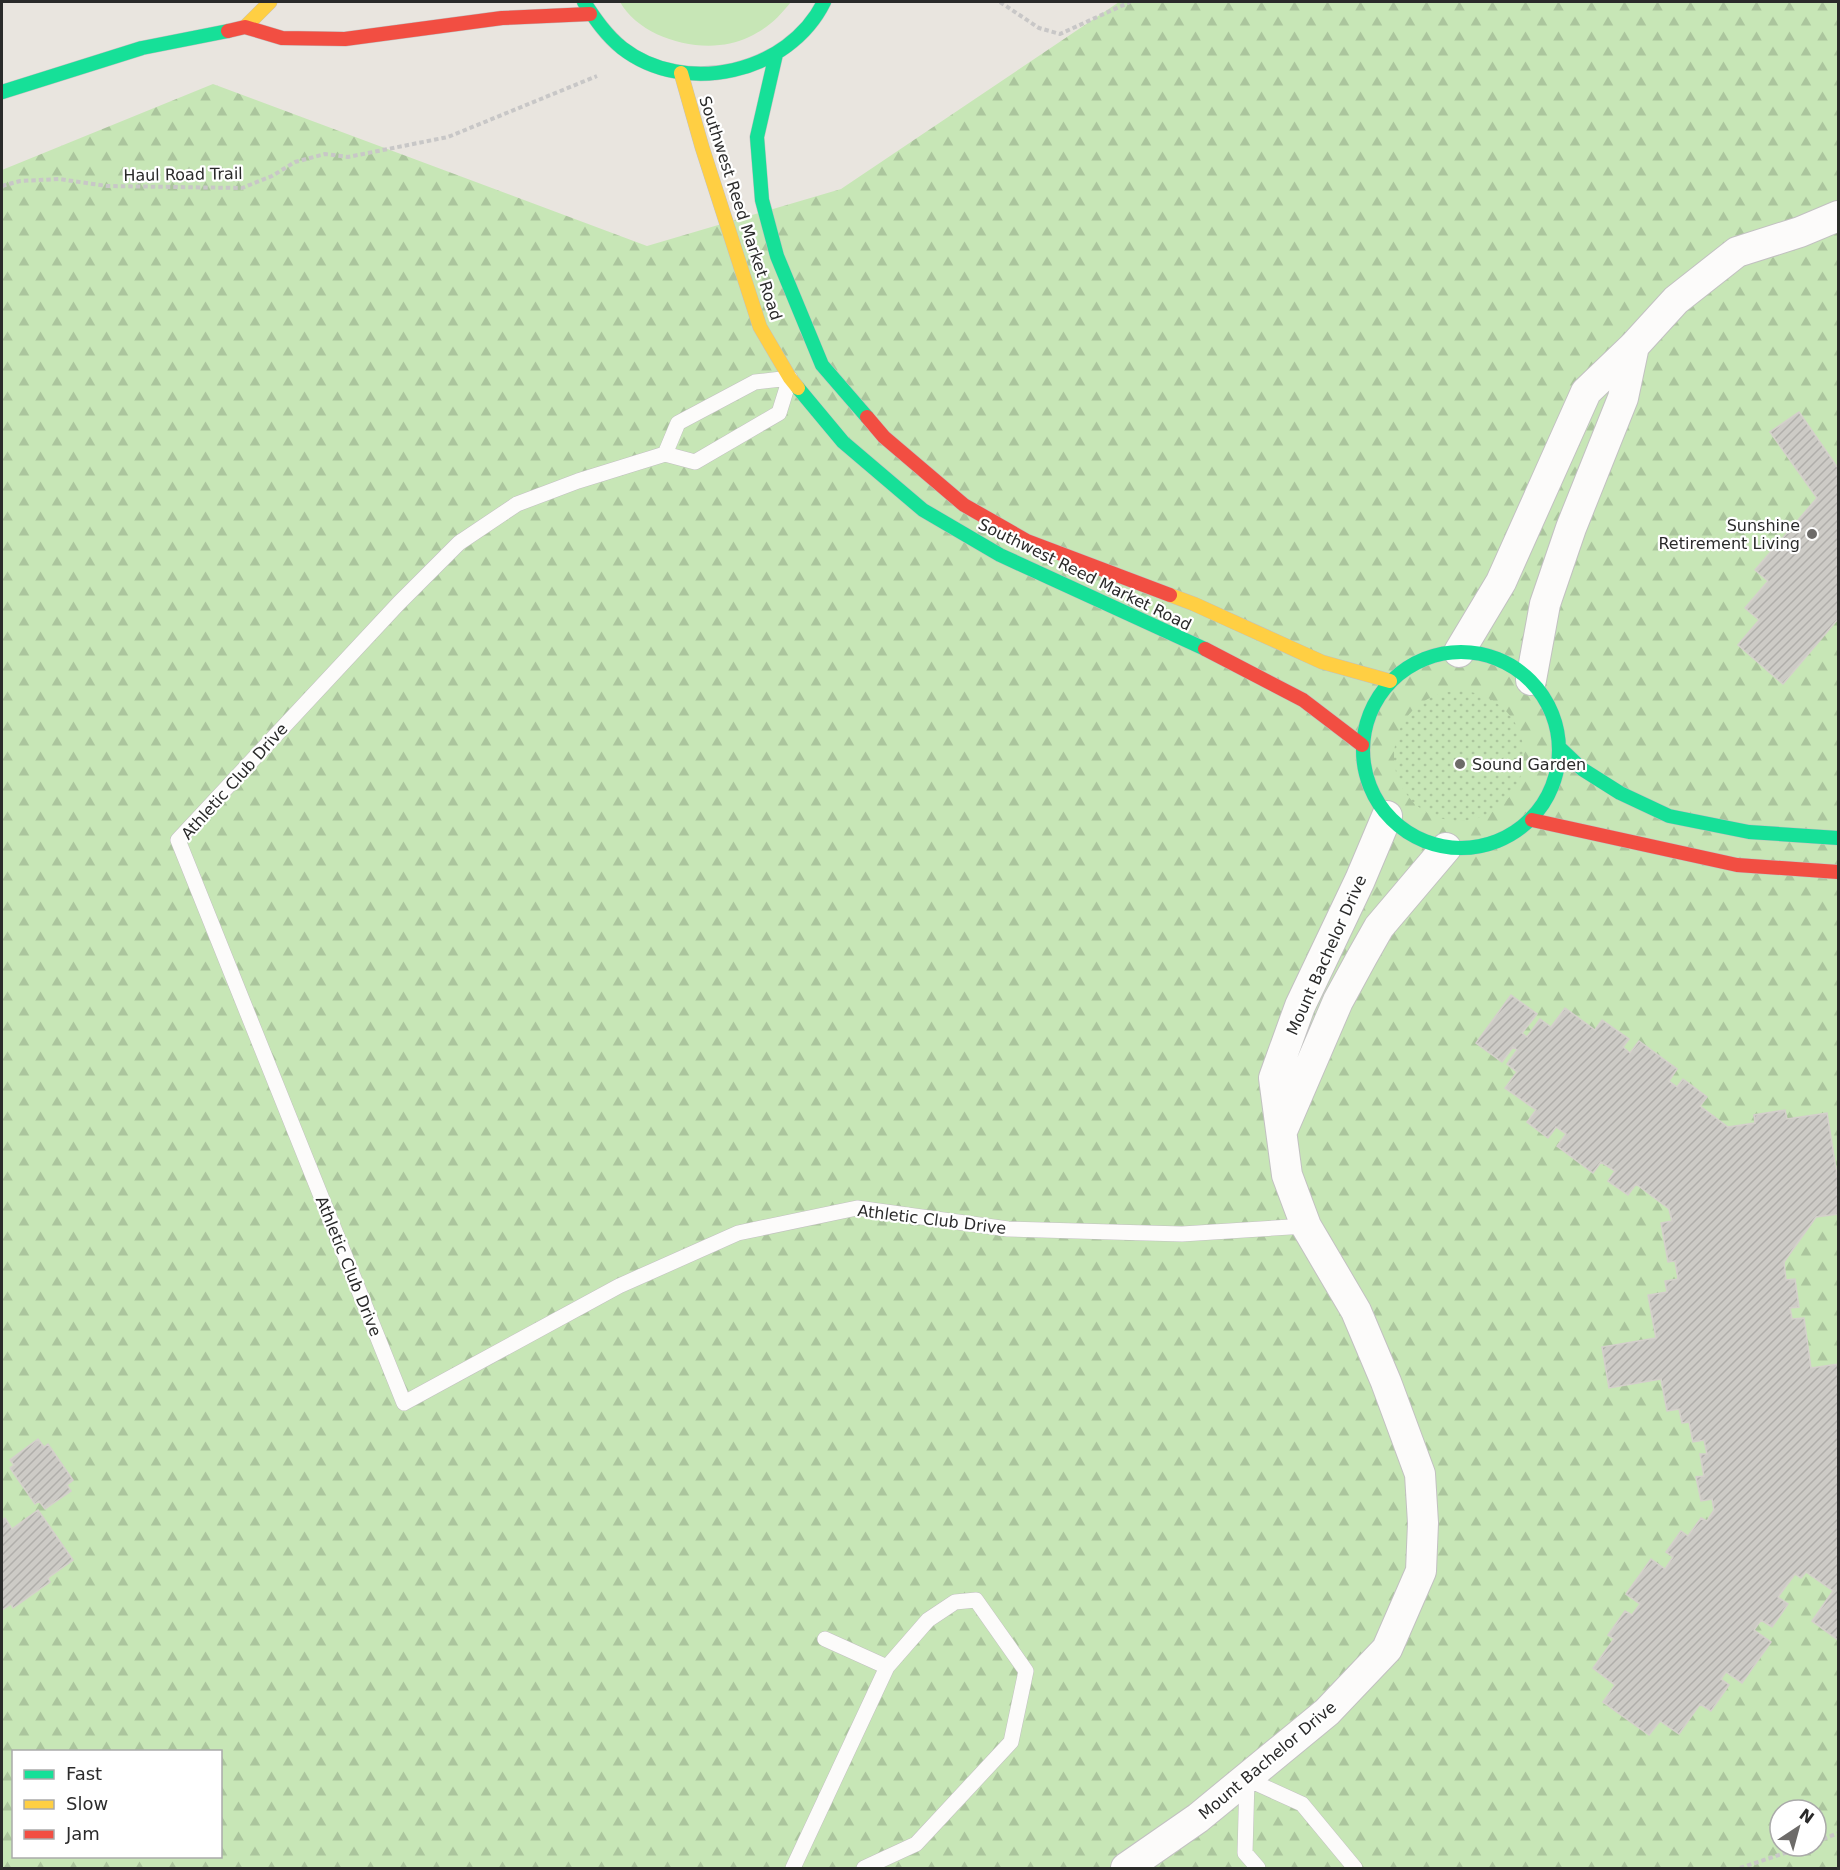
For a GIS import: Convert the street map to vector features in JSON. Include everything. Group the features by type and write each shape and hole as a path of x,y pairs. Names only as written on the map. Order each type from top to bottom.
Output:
{"main road":[{"path":"245,27 270,2"},
{"path":"2,92 142,48 245,27 282,38 345,39 587,8 614,42 645,62 681,74 714,75 746,69 776,54 802,33 824,2"},
{"name":"Southwest Reed Market Road","path":"776,54 757,137 762,200 777,255 822,365 884,436 964,505 1027,541 1194,604 1322,662 1390,681"},
{"name":"Southwest Reed Market Road","path":"681,74 760,327 790,378 843,442 923,510 1000,555 1200,647 1303,700 1362,746"},
{"path":"1460,652 1486,654 1510,664 1530,680 1546,700 1557,723 1560,748 1558,775 1548,799 1533,820 1507,839 1477,848 1446,848 1413,837 1387,816 1373,795 1365,771 1362,746 1366,722 1376,700 1390,681 1410,665 1434,655 1460,652"},
{"path":"1560,748 1582,770 1601,782 1669,816 1749,832 1839,838"},
{"path":"1533,820 1737,865 1839,872"}],"street":[{"path":"1460,652 1501,582 1586,392 1634,346 1676,300 1737,252 1800,232 1839,216"},
{"path":"1530,680 1545,604 1571,528 1623,398 1634,346"},
{"name":"Mount Bachelor Drive","path":"1126,1869 1198,1818 1328,1712 1387,1649 1421,1571 1423,1523 1420,1474 1386,1382 1356,1311 1306,1226 1287,1175 1274,1078 1299,1006 1360,880 1387,816"},
{"name":"Mount Bachelor Drive","path":"1282,1131 1338,1001 1373,937 1446,848"}],"lane":[{"path":"790,378 779,413 750,431 695,462 665,454 678,423 755,382 790,378"},
{"name":"Athletic Club Drive","path":"665,454 578,481 517,504 459,543 399,603 178,840 404,1403 619,1286 738,1233 857,1208 1008,1228 1182,1234 1306,1226"},
{"path":"793,1869 887,1667 928,1620 955,1602 976,1600 1026,1671 1011,1742 916,1844 864,1869"},
{"path":"825,1639 887,1667"},
{"path":"1258,1869 1245,1853 1247,1779 1302,1804 1355,1869"}],"path":[{"path":"1000,2 1039,28 1060,34 1130,2"},
{"name":"Haul Road Trail","path":"2,186 20,181 59,180 107,186 242,188 273,176 295,162 325,154 348,157 448,137 597,76"},
{"path":"1740,1869 1772,1858"}],"green space":[{"path":"620,2 791,2 782,13 756,34 733,43 696,45 678,42 644,27 630,16"},
{"path":"1119,2 1838,2 1838,1868 2,1868 2,170 213,84 647,246 841,189"},
{"path":"1459,691 1484,696 1505,710 1519,731 1524,756 1519,781 1505,802 1484,816 1459,821 1434,816 1413,802 1399,781 1394,756 1399,731 1413,710 1434,696"}],"building":[{"name":"Sunshine Retirement Living","path":"1799,412 1838,468 1838,619 1783,684 1738,645 1759,620 1745,608 1768,581 1755,570 1817,498 1770,432"},
{"path":"1511,995 1537,1014 1522,1033 1527,1037 1540,1019 1551,1027 1565,1008 1595,1030 1602,1020 1629,1039 1623,1047 1630,1053 1639,1041 1677,1069 1669,1081 1677,1087 1683,1079 1707,1097 1700,1106 1728,1127 1755,1123 1754,1115 1785,1110 1787,1119 1827,1113 1838,1181 1838,1214 1816,1217 1784,1262 1786,1280 1795,1279 1799,1307 1790,1308 1792,1319 1804,1318 1811,1368 1838,1364 1838,1640 1812,1621 1833,1591 1806,1572 1801,1578 1795,1574 1778,1597 1788,1604 1772,1627 1761,1620 1754,1630 1771,1642 1742,1683 1726,1672 1721,1679 1729,1685 1711,1711 1700,1704 1679,1734 1660,1721 1649,1735 1603,1702 1615,1685 1593,1668 1614,1639 1608,1635 1625,1611 1632,1615 1640,1604 1626,1594 1651,1559 1665,1569 1673,1557 1666,1552 1681,1531 1688,1536 1701,1518 1707,1521 1714,1510 1712,1499 1701,1501 1696,1477 1704,1476 1700,1454 1707,1454 1704,1440 1693,1442 1689,1422 1682,1423 1679,1409 1667,1411 1661,1379 1609,1388 1602,1347 1656,1338 1648,1295 1667,1292 1665,1281 1678,1279 1675,1261 1668,1262 1661,1223 1672,1221 1669,1209 1636,1184 1628,1195 1608,1181 1615,1171 1601,1162 1593,1173 1557,1146 1566,1134 1556,1127 1548,1138 1527,1122 1536,1110 1505,1088 1517,1072 1507,1064 1517,1050 1513,1047 1502,1062 1476,1043"},
{"path":"38,1439 44,1447 48,1444 73,1480 67,1485 71,1491 45,1509 39,1501 35,1504 10,1468 14,1465 10,1460"},
{"path":"38,1510 73,1560 48,1578 50,1582 13,1608 11,1604 2,1610 2,1520 5,1518 12,1529"}],"traffic: fast":[{"path":"584,2 606,32 622,48 647,63 675,71 704,74 734,70 761,61 787,46 808,26 824,2"},
{"path":"2,92 142,48 228,31"},
{"path":"776,54 757,137 762,200 777,256 822,365 867,417"},
{"path":"798,388 843,442 923,510 1000,555 1205,649"},
{"path":"1471,652 1499,659 1516,668 1531,680 1543,695 1552,712 1558,731 1559,750 1558,769 1552,788 1543,805 1531,820 1516,832 1499,841 1480,847 1451,848 1423,841 1406,832 1391,820 1379,805 1370,788 1364,769 1363,740 1370,712 1379,695 1391,680 1406,668 1423,659 1442,653 1471,652"},
{"path":"1560,748 1582,769 1620,793 1669,816 1749,832 1838,838"}],"traffic: slow":[{"path":"245,27 270,2"},
{"path":"681,73 702,147 760,327 798,388"},
{"path":"1170,595 1322,662 1390,681"}],"traffic: jam":[{"path":"228,31 245,27 282,38 345,39 502,18 590,14"},
{"path":"867,417 884,437 964,505 1027,541 1170,595"},
{"path":"1205,649 1303,700 1362,745"},
{"path":"1532,820 1737,865 1838,872"}],"place":[{"name":"Sunshine Retirement Living","path":"1812,534"},
{"name":"Sound Garden","path":"1460,764"}]}
